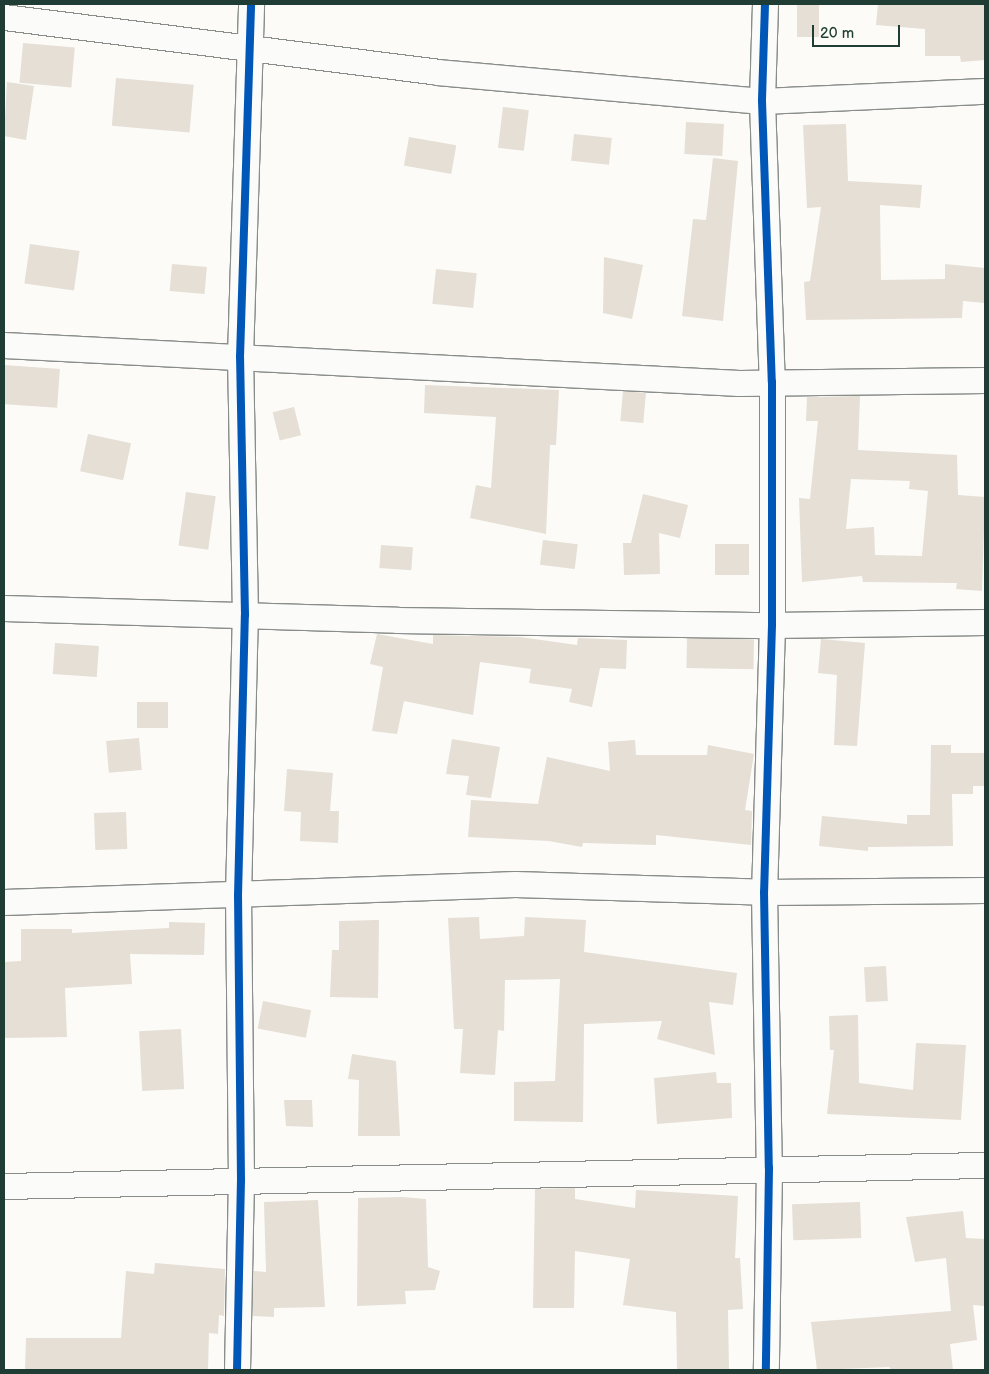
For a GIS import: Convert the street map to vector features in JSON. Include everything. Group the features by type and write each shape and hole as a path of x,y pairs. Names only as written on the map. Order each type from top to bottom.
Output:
{"street":[{"path":"237,1370 241,1180 238,896 245,615 240,357 252,49 251,4"},
{"path":"766,4 762,100 772,382 772,625 764,892 769,1168 766,1370"},
{"path":"4,17 437,72 762,100 985,91"},
{"path":"4,345 772,382 985,380"},
{"path":"4,608 245,615 772,625 985,622"},
{"path":"4,902 238,896 515,884 764,892 985,890"},
{"path":"4,1186 769,1168 985,1165"}],"building":[{"path":"797,4 819,4 819,37 797,37"},
{"path":"878,4 985,4 985,60 961,62 960,56 925,56 925,29 876,25"},
{"path":"23,43 75,48 71,87 20,83"},
{"path":"116,78 194,85 190,133 112,126"},
{"path":"7,82 34,86 26,140 4,136"},
{"path":"503,107 529,110 524,151 498,148"},
{"path":"686,122 724,124 722,156 684,154"},
{"path":"846,124 848,181 922,185 920,208 880,205 881,280 945,279 945,264 985,268 985,303 963,301 962,318 806,320 804,282 810,281 821,207 807,208 803,125"},
{"path":"574,134 612,138 609,165 571,161"},
{"path":"409,137 456,145 451,174 404,166"},
{"path":"713,158 738,161 723,321 682,316 693,219 706,220"},
{"path":"30,244 80,251 74,291 24,284"},
{"path":"604,257 643,265 632,319 603,313"},
{"path":"172,264 207,267 205,294 170,291"},
{"path":"436,269 477,273 473,308 432,304"},
{"path":"4,365 60,369 57,408 4,404"},
{"path":"425,385 559,390 556,445 550,445 546,534 470,518 476,485 491,488 496,417 424,413"},
{"path":"623,391 646,393 643,423 620,421"},
{"path":"860,396 858,450 957,455 958,495 985,497 982,591 956,589 957,583 863,582 862,576 802,582 799,498 810,499 818,421 806,421 807,397","holes":["851,479 910,481 909,489 928,491 922,556 875,555 874,527 846,529"]},
{"path":"294,407 301,435 280,440 273,412"},
{"path":"88,434 131,443 123,480 80,471"},
{"path":"186,492 216,496 208,550 178,545"},
{"path":"643,494 688,505 680,538 659,533 660,574 624,575 623,543 631,543"},
{"path":"543,540 578,544 575,569 540,565"},
{"path":"715,544 749,544 749,575 715,575"},
{"path":"381,545 413,547 411,570 379,568"},
{"path":"377,634 433,644 433,635 520,637 577,645 578,638 627,640 626,669 600,668 592,707 569,702 572,689 529,683 531,669 480,662 473,715 404,701 397,734 372,731 383,667 370,664"},
{"path":"687,638 754,639 753,669 686,668"},
{"path":"821,639 865,643 857,746 834,745 837,675 818,673"},
{"path":"55,643 99,646 97,677 53,674"},
{"path":"137,702 168,702 168,728 137,728"},
{"path":"139,738 142,770 109,773 106,741"},
{"path":"452,739 500,747 491,798 466,795 469,776 446,774"},
{"path":"635,740 636,755 707,755 708,745 754,754 745,810 752,811 751,845 656,835 656,845 583,843 582,847 549,841 468,837 471,800 538,804 547,757 610,771 608,742"},
{"path":"931,745 951,745 951,753 985,753 985,786 973,786 973,794 952,794 953,846 868,847 868,851 819,846 822,816 907,824 907,815 930,815"},
{"path":"287,769 333,773 330,811 339,811 338,843 300,841 301,812 284,811"},
{"path":"126,812 127,849 95,850 94,813"},
{"path":"479,917 480,939 524,936 525,917 586,920 584,952 737,973 733,1005 709,1002 715,1055 657,1039 662,1021 584,1024 583,1122 514,1121 514,1082 555,1081 560,979 505,980 504,1031 498,1030 495,1075 460,1073 463,1029 454,1029 448,918"},
{"path":"379,920 378,998 330,997 332,950 339,950 339,921"},
{"path":"169,922 205,923 204,955 130,954 132,984 65,988 67,1037 4,1038 4,962 21,961 21,929 72,929 72,933 169,928"},
{"path":"886,966 888,1001 866,1002 864,967"},
{"path":"263,1001 311,1010 306,1038 258,1028"},
{"path":"858,1015 859,1083 913,1090 916,1043 966,1045 961,1120 827,1114 834,1050 830,1050 829,1016"},
{"path":"181,1029 184,1089 142,1091 139,1031"},
{"path":"352,1054 396,1061 400,1136 358,1136 359,1080 348,1079"},
{"path":"716,1072 717,1083 731,1083 732,1118 657,1124 654,1078"},
{"path":"284,1100 312,1100 313,1127 286,1126"},
{"path":"575,1188 575,1199 635,1208 636,1190 738,1196 735,1258 740,1258 743,1309 728,1310 729,1370 677,1370 676,1312 623,1305 630,1259 575,1251 574,1308 533,1308 535,1189"},
{"path":"402,1197 426,1199 428,1267 440,1271 435,1290 405,1291 406,1304 357,1306 358,1198"},
{"path":"318,1200 325,1307 274,1308 274,1317 253,1316 253,1271 266,1272 264,1202"},
{"path":"860,1202 861,1238 793,1240 792,1204"},
{"path":"963,1211 966,1238 985,1239 985,1306 973,1305 977,1340 950,1344 953,1370 892,1370 889,1367 817,1370 811,1322 951,1311 946,1258 915,1262 906,1217"},
{"path":"155,1263 225,1269 224,1316 219,1315 218,1334 209,1333 208,1370 25,1370 26,1338 121,1338 126,1271 154,1274"}],"cycle path":[{"path":"237,1370 241,1180 238,896 245,615 240,357 251,4"},
{"path":"765,4 762,101 772,382 772,625 764,892 769,1168 766,1370"}]}
